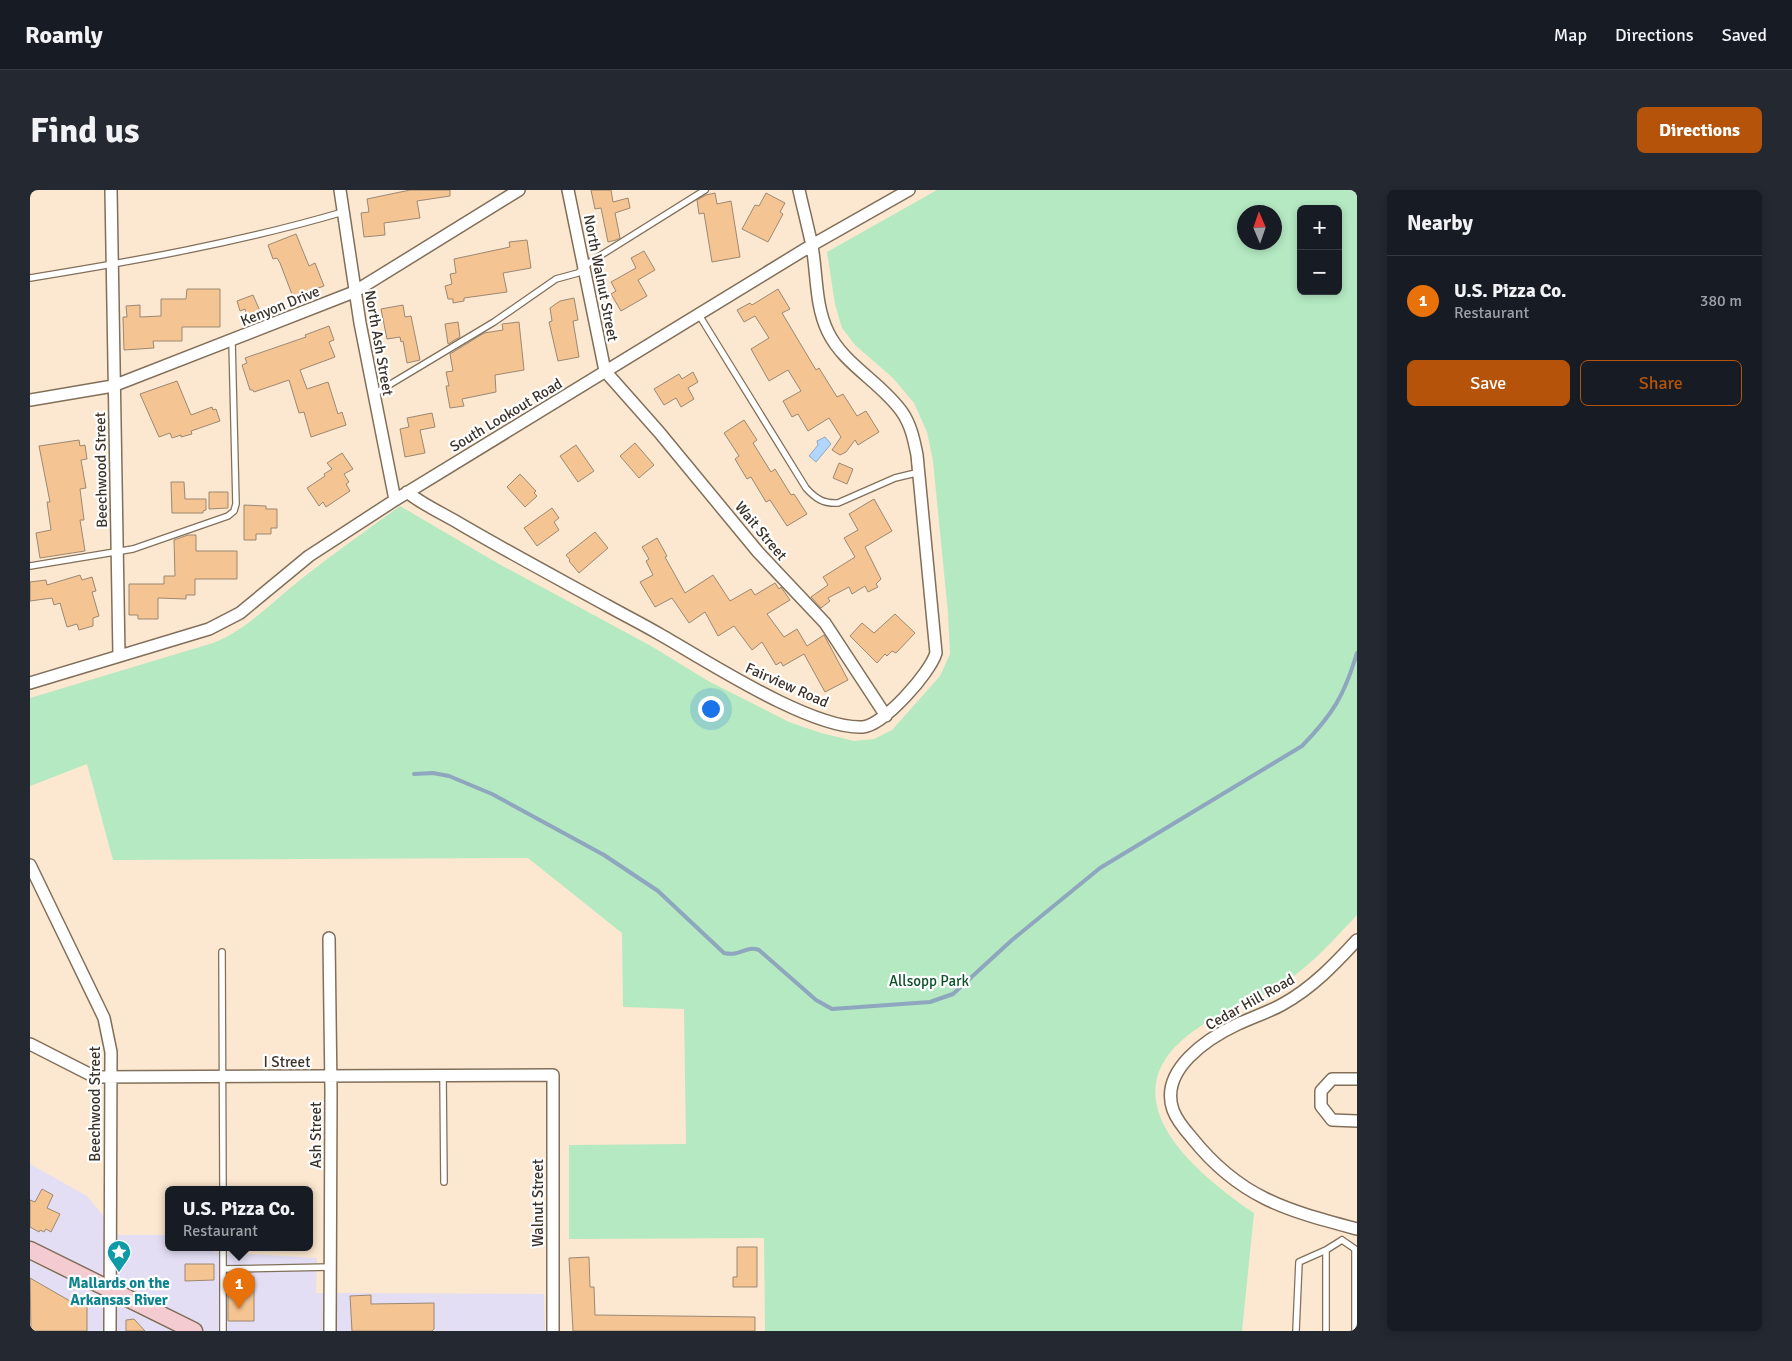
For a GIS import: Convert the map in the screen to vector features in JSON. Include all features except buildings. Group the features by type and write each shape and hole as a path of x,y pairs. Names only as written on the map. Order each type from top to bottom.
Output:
{"street":[{"name":"Beechwood Street","path":"111,190 119,656"},
{"name":"North Ash Street","path":"340,190 354,292 395,500"},
{"name":"Kenyon Drive","path":"30,400 114,386 354,292 519,190"},
{"name":"North Walnut Street","path":"568,190 605,371"},
{"name":"Fairview Road","path":"406,492 508,552 660,634 719,670 797,709 857,727 870,725 886,716 929,668 936,653 920,472 914,438 903,413 884,390 845,357 827,331 821,308 812,245 799,190"},
{"name":"South Lookout Road","path":"119,656 225,623 240,613 309,556 406,492 812,245 909,190"},
{"name":"Wait Street","path":"605,371 659,432 764,558 825,623 886,716"},
{"path":"30,684 119,656"},
{"name":"Beechwood Street","path":"30,865 104,1018 111,1052 110,1331"},
{"name":"Ash Street","path":"329,938 331,1076 330,1331"},
{"name":"Cedar Hill Road","path":"1357,940 1335,964 1297,995 1282,1005 1238,1024 1197,1050 1186,1061 1175,1077 1171,1091 1173,1110 1181,1124 1207,1157 1243,1187 1278,1206 1357,1229"},
{"name":"I Street","path":"30,1044 95,1077 111,1078 553,1075"},
{"name":"Walnut Street","path":"553,1075 553,1331"},
{"path":"1357,1079 1332,1079 1321,1091 1321,1106 1332,1120 1357,1121"},
{"path":"30,1250 194,1331"}],"lane":[{"path":"373,394 494,322 556,279 578,273 705,190"},
{"path":"30,278 112,264 257,235 343,212"},
{"path":"699,315 806,488 822,502 838,503 895,478 920,472"},
{"path":"30,566 118,552 228,516 234,511 236,504 232,341"},
{"path":"222,952 222,1186"},
{"path":"443,1076 444,1182"},
{"path":"1342,1240 1343,1225"},
{"path":"1296,1331 1298,1262 1326,1250 1342,1240"},
{"path":"1342,1240 1355,1249 1355,1331"},
{"path":"1326,1250 1326,1331"},
{"path":"223,1251 223,1331"},
{"path":"223,1269 331,1267"}],"shaded area":[{"path":"30,1164 87,1196 119,1235 165,1235 165,1251 214,1251 317,1258 316,1293 544,1294 545,1331 30,1331"}],"green space":[{"name":"Allsopp Park","path":"937,190 1357,190 1357,915 1323,951 1295,975 1275,989 1219,1015 1198,1028 1170,1053 1157,1078 1156,1104 1166,1129 1183,1153 1205,1175 1254,1213 1242,1331 765,1331 764,1238 569,1239 569,1145 686,1144 684,1009 623,1007 622,933 528,858 113,860 87,764 30,786 30,698 213,643 226,637 249,623 312,570 400,506 499,564 651,646 710,682 789,722 821,733 854,741 874,739 892,730 940,676 950,654 948,613 933,461 927,432 914,403 893,378 855,345 842,328 835,304 827,252"}],"water":[{"path":"825,437 831,444 816,462 809,456 818,445 817,441"}],"waterway":[{"path":"414,774 433,773 449,776 492,794 604,855 658,891 724,953 735,954 750,949 759,950 816,1000 832,1009 930,1002 953,994 1012,940 1100,868 1302,746 1322,724 1336,704 1357,653"}],"place":[{"name":"Mallards on the Arkansas River","path":"119,1273"},
{"name":"U.S. Pizza Co.","path":"239,1309"}]}
